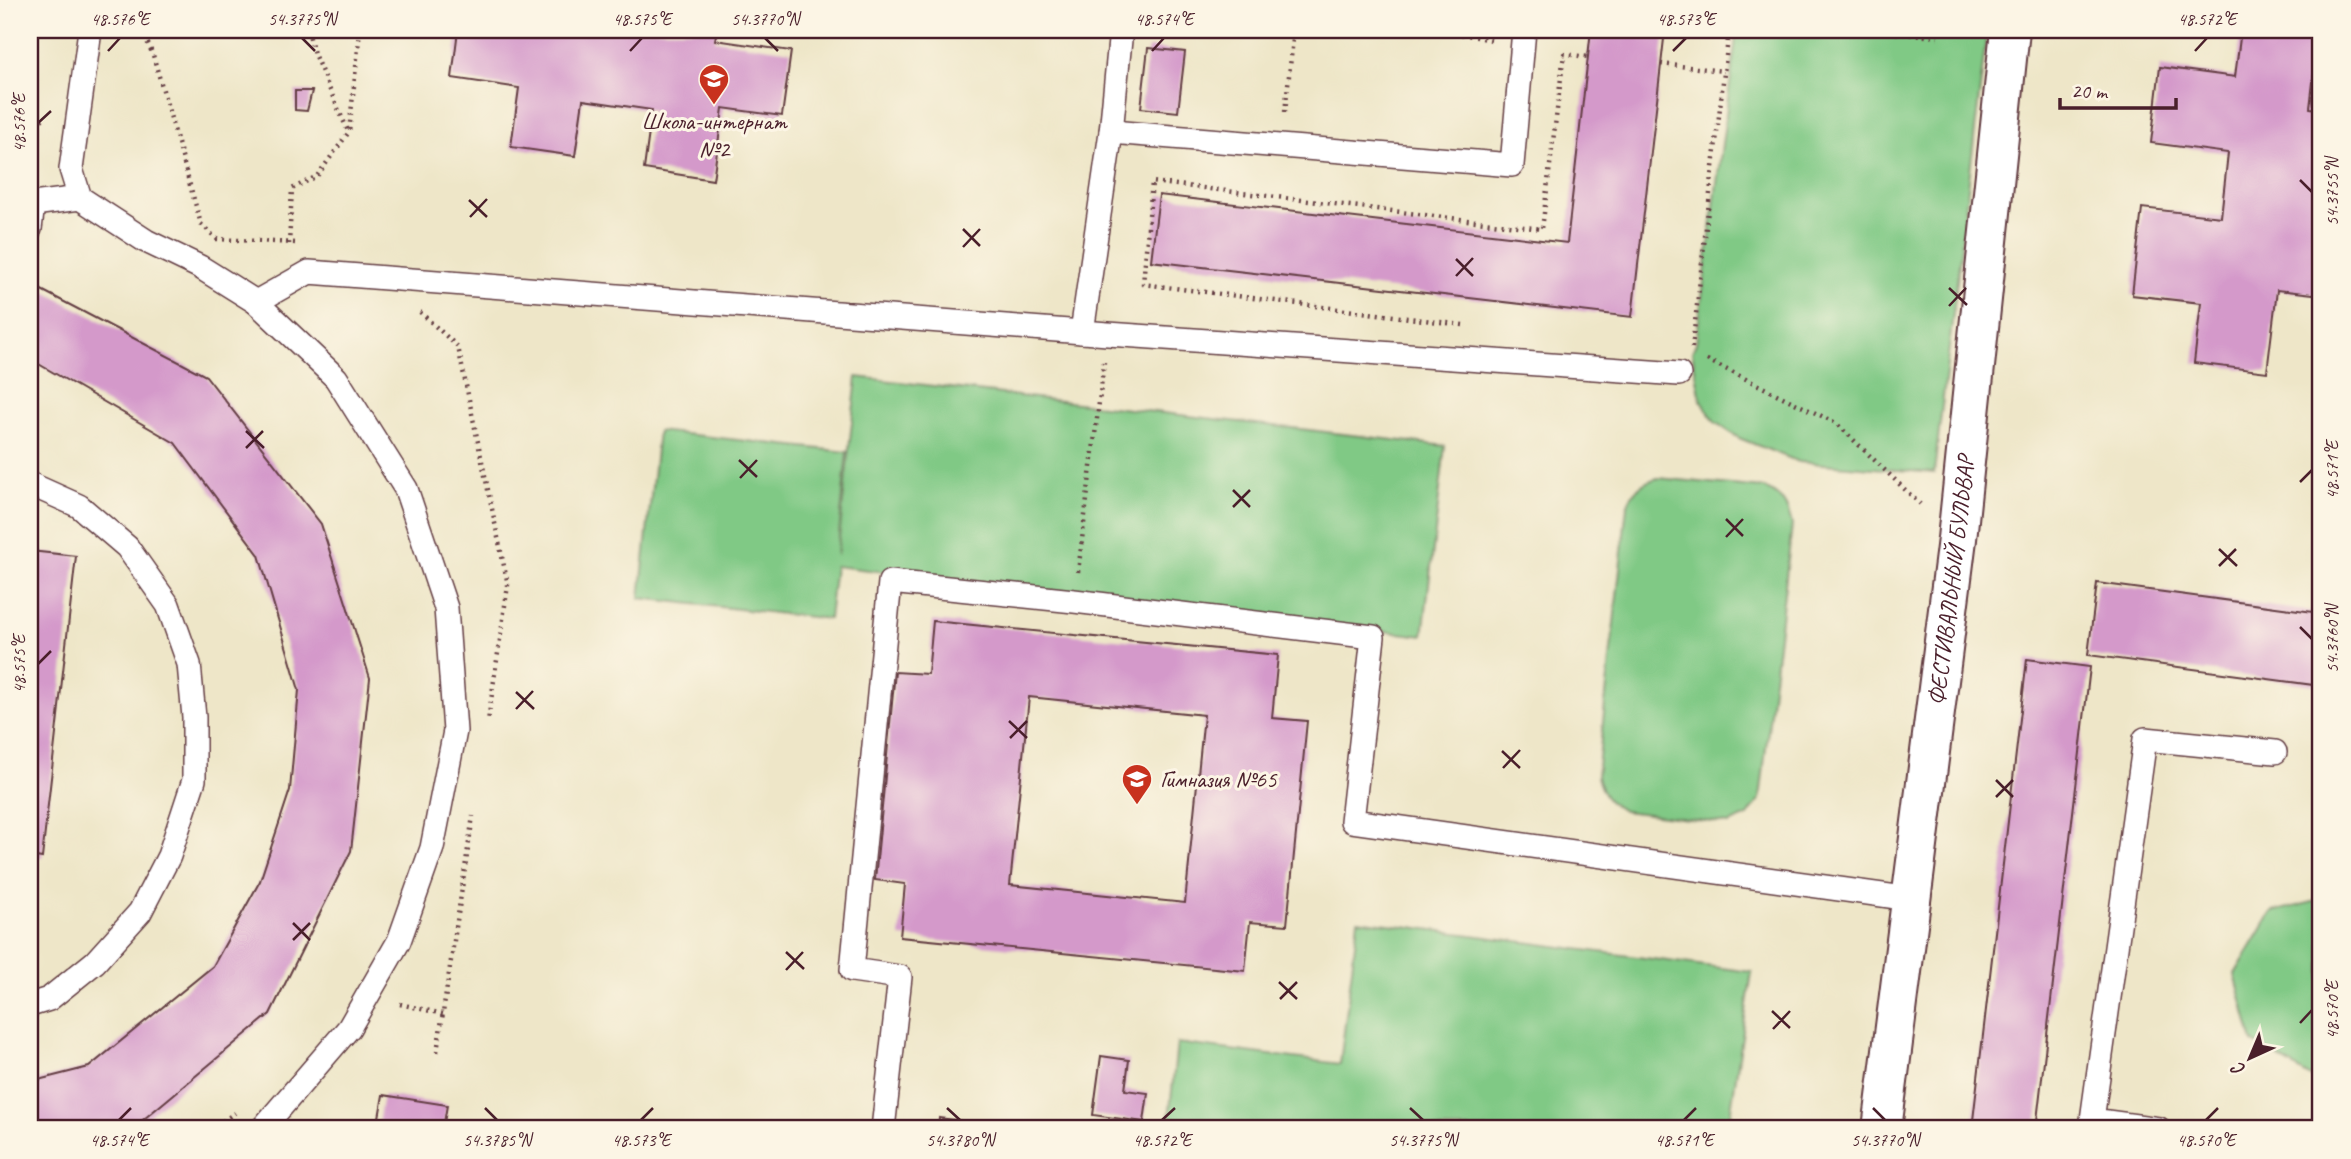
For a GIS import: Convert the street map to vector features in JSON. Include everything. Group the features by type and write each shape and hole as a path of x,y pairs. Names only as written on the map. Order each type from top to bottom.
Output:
{"street":[{"name":"ФЕСТИВАЛЬНЫЙ БУЛЬВАР","path":"1882,1129 1957,539 2010,30"}],"lane":[{"path":"90,30 71,169 80,198 146,241 200,267 256,302 336,378 406,489 446,608 455,731 432,849 399,941 349,1028 262,1129"},
{"path":"1082,332 1111,132 1121,30"},
{"path":"1111,132 1512,165 1524,30"},
{"path":"30,229 33,204 80,198"},
{"path":"256,302 309,272 1108,334 1679,374"},
{"path":"30,484 79,506 127,547 169,605 189,664 194,717 194,780 169,856 140,912 96,962 49,999 30,1005"},
{"path":"883,1129 900,977 852,970 890,582 1373,637 1352,821 1911,900"},
{"path":"2159,1129 2092,1120 2146,739 2276,752"}],"path":[{"path":"142,30 153,55 201,223 217,239 302,243"},
{"path":"308,30 314,54 349,132"},
{"path":"309,272 288,242 292,189 317,176 349,132 360,30"},
{"path":"1285,113 1294,30"},
{"path":"1441,30 1504,42"},
{"path":"1692,352 1729,30"},
{"path":"1861,30 1938,37"},
{"path":"1931,30 1938,37"},
{"path":"1938,37 1939,30"},
{"path":"1143,284 1152,182 1542,229 1564,54 1588,57"},
{"path":"1661,64 1724,71"},
{"path":"1074,601 1108,334"},
{"path":"368,996 443,1014"},
{"path":"211,1129 243,1108"}],"green space":[{"path":"1737,30 1987,30 1934,473 1799,462 1739,438 1715,422 1701,400 1692,352 1696,343"},
{"path":"857,377 1445,446 1423,636 835,566 829,619 640,598 658,431 847,452 837,556"},
{"path":"1658,478 1763,488 1783,502 1792,525 1760,799 1748,816 1729,824 1624,811 1606,797 1597,776 1627,506 1639,488"},
{"path":"2321,900 2321,1077 2314,1079 2253,1042 2235,974 2272,912"},
{"path":"1358,920 1752,972 1728,1129 1168,1129 1177,1043 1340,1064"}],"building":[{"path":"458,30 717,30 715,40 791,51 782,116 723,108 713,180 644,169 652,110 583,100 575,156 511,147 519,88 452,78"},
{"path":"1591,30 1665,30 1632,317 1151,261 1159,195 1567,243"},
{"path":"2241,30 2319,30 2310,108 2321,110 2321,295 2277,290 2267,372 2194,363 2201,303 2132,295 2142,208 2221,217 2228,153 2151,143 2160,67 2235,77"},
{"path":"1148,48 1185,52 1178,112 1141,108"},
{"path":"295,91 312,91 307,111 295,110"},
{"path":"30,284 206,376 321,524 370,678 351,851 270,1014 132,1129 30,1129 30,1082 89,1067 213,966 260,881 290,790 299,690 259,555 175,443 30,359"},
{"path":"30,551 76,556 42,858 30,856"},
{"path":"2097,583 2321,613 2321,686 2088,655"},
{"path":"933,621 1278,655 1272,718 1307,721 1287,925 1250,922 1245,971 900,937 905,884 875,880 895,672 928,674","holes":["1029,697 1204,715 1185,903 1010,885"]},
{"path":"2027,659 2090,667 2036,1129 1972,1129"},
{"path":"1101,1056 1129,1060 1125,1090 1148,1093 1144,1122 1093,1115"},
{"path":"383,1095 447,1105 443,1129 377,1129"},
{"path":"939,1118 1014,1128 1014,1129 938,1129"}],"place":[{"name":"Школа-интернат №2","path":"714,106"},
{"name":"Гимназия №65","path":"1137,806"}]}
